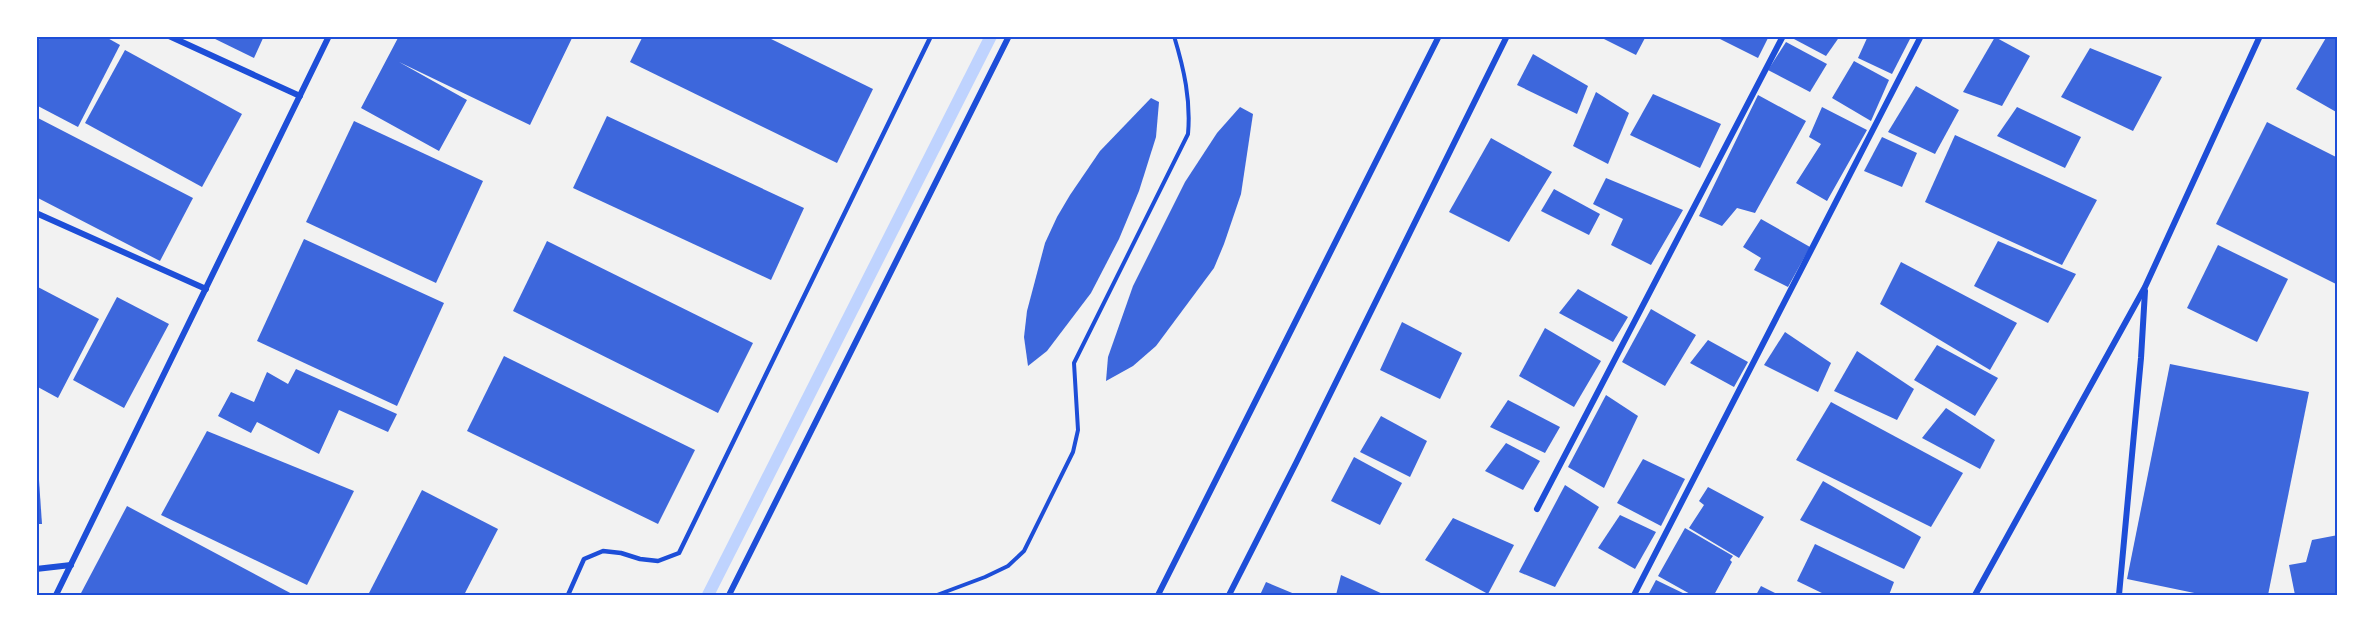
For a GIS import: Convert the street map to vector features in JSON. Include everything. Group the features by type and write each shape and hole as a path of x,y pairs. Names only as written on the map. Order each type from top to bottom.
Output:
{"street":[{"path":"169,36 300,96"},
{"path":"56,595 329,36"},
{"path":"729,595 1009,36"},
{"path":"1158,595 1439,36"},
{"path":"1229,595 1507,36"},
{"path":"1538,509 1783,36"},
{"path":"1634,595 1921,36"},
{"path":"1975,595 2145,287 2260,36"},
{"path":"36,213 206,289"},
{"path":"2119,595 2141,358 2145,287"},
{"path":"36,569 71,565"}],"lane":[{"path":"568,595 584,559 603,551 658,561 679,553 931,36"}],"path":[{"path":"937,595 1008,566 1024,551 1073,452 1078,430 1074,363 1188,134 1190,110 1188,92 1174,36"}],"building":[{"path":"41,36 104,36 120,45 78,127 36,105 36,46"},
{"path":"209,36 264,36 254,58"},
{"path":"399,36 573,36 530,125 399,62 467,100 439,151 361,108"},
{"path":"643,36 765,36 873,89 837,163 630,62"},
{"path":"1598,36 1646,36 1636,55"},
{"path":"1714,36 1769,36 1758,58"},
{"path":"1796,36 1840,36 1826,56 1794,39"},
{"path":"1868,36 1911,37 1892,74 1858,58"},
{"path":"2327,36 2338,36 2338,113 2296,89"},
{"path":"1995,37 2030,56 2002,106 1963,92"},
{"path":"1786,42 1827,64 1810,92 1768,70"},
{"path":"2090,48 2162,77 2133,131 2061,97"},
{"path":"125,50 242,114 202,187 85,123"},
{"path":"1533,54 1588,86 1577,114 1517,85"},
{"path":"1854,61 1889,80 1871,121 1832,98"},
{"path":"1916,86 1959,110 1935,154 1888,132"},
{"path":"1596,92 1629,113 1608,164 1573,146"},
{"path":"1653,94 1721,124 1700,168 1630,135"},
{"path":"1758,95 1806,121 1755,213 1737,208 1722,226 1699,216"},
{"path":"1151,98 1159,102 1156,137 1139,191 1119,239 1091,293 1047,351 1028,366 1024,337 1027,311 1045,243 1070,195 1100,151"},
{"path":"1240,107 1253,114 1241,194 1214,268 1156,346 1133,366 1106,381 1108,357 1133,286 1185,182 1217,133"},
{"path":"1822,107 1867,130 1827,201 1796,183 1821,144 1809,137"},
{"path":"2017,107 2081,137 2065,168 1997,136"},
{"path":"607,116 804,208 771,280 573,188"},
{"path":"36,117 193,198 160,261 36,197"},
{"path":"354,121 483,181 436,283 306,222"},
{"path":"2267,122 2338,158 2338,285 2216,224"},
{"path":"1955,135 2097,200 2062,265 1925,202"},
{"path":"1882,137 1917,153 1902,187 1864,171"},
{"path":"1491,138 1552,172 1509,242 1449,212"},
{"path":"1606,178 1683,210 1651,265 1611,245 1623,219 1593,204"},
{"path":"1554,189 1600,214 1589,235 1541,211"},
{"path":"1761,219 1810,247 1788,287 1754,270 1761,258 1743,247"},
{"path":"304,239 444,303 397,406 257,341"},
{"path":"547,241 753,343 718,413 513,311"},
{"path":"1998,241 2076,274 2048,323 1974,286"},
{"path":"2218,245 2288,279 2257,342 2187,308"},
{"path":"1901,262 2017,323 1990,370 1880,304"},
{"path":"36,286 99,319 58,398 36,386"},
{"path":"1578,289 1628,317 1613,342 1559,313"},
{"path":"117,297 169,324 124,408 73,380"},
{"path":"1651,309 1696,335 1665,386 1622,362"},
{"path":"1402,322 1462,353 1440,399 1380,370"},
{"path":"1545,328 1601,361 1574,407 1519,376"},
{"path":"1785,332 1831,363 1818,392 1764,365"},
{"path":"1708,340 1748,362 1734,387 1690,363"},
{"path":"1937,345 1998,378 1975,416 1914,380"},
{"path":"1857,351 1914,389 1897,420 1834,391"},
{"path":"504,356 695,450 658,524 467,431"},
{"path":"2170,364 2309,392 2268,595 2204,595 2127,579"},
{"path":"296,369 397,414 388,432 339,410 319,454 257,422 251,433 218,416 231,392 254,402 267,372 288,384"},
{"path":"1606,395 1638,416 1604,488 1568,467"},
{"path":"1508,400 1560,427 1545,453 1490,427"},
{"path":"1831,402 1963,473 1931,527 1796,460"},
{"path":"1946,408 1995,440 1980,469 1922,438"},
{"path":"1381,416 1427,441 1410,477 1360,452"},
{"path":"207,431 354,491 307,585 161,515"},
{"path":"1506,443 1540,461 1523,490 1485,471"},
{"path":"1354,457 1402,483 1380,525 1331,501"},
{"path":"1643,459 1685,479 1661,526 1617,503"},
{"path":"36,480 39,480 42,524 36,524"},
{"path":"1823,481 1921,537 1904,569 1800,520"},
{"path":"1565,485 1599,507 1555,587 1519,572"},
{"path":"1708,487 1764,517 1739,558 1689,528 1704,505 1699,501"},
{"path":"422,490 498,529 464,595 368,595"},
{"path":"127,506 294,595 80,595"},
{"path":"1620,515 1656,532 1635,569 1598,548"},
{"path":"1453,518 1514,545 1488,594 1425,560"},
{"path":"1685,528 1733,556 1714,595 1692,595 1658,576"},
{"path":"2338,535 2338,595 2295,595 2289,565 2306,562 2312,540"},
{"path":"1815,544 1894,582 1889,595 1826,595 1797,581"},
{"path":"1341,575 1385,595 1336,595"},
{"path":"1656,580 1687,595 1648,595"},
{"path":"1266,582 1297,595 1260,595"},
{"path":"1761,586 1779,595 1756,595"}],"waterway":[{"path":"708,595 991,36"}]}
